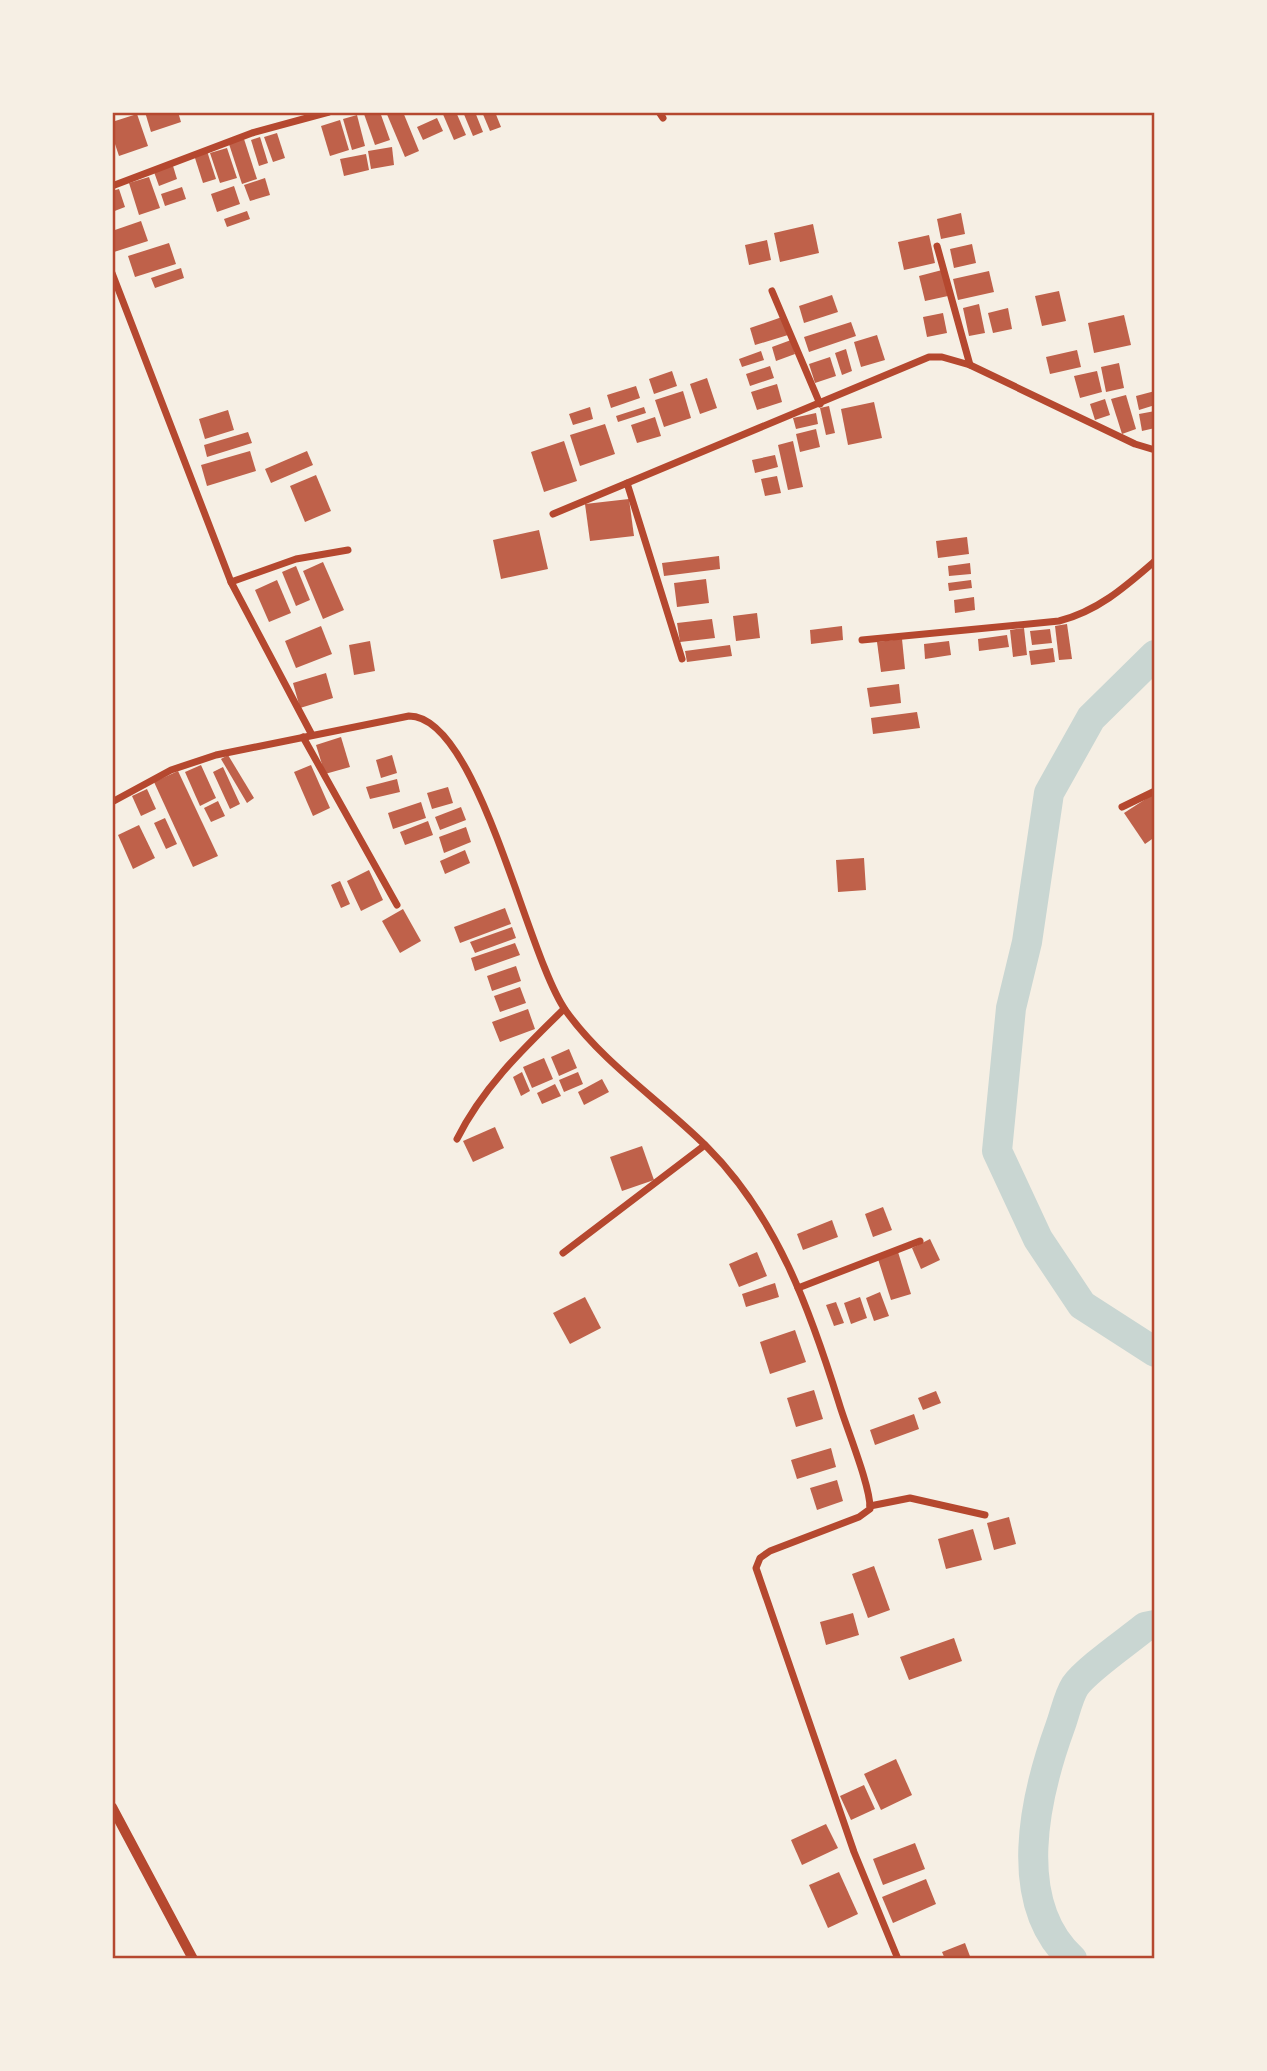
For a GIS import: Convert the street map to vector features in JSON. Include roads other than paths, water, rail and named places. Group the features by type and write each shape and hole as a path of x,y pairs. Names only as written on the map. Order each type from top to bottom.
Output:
{"street":[{"path":"112,186 252,133 329,112"},
{"path":"937,246 970,365"},
{"path":"112,273 231,582 312,735"},
{"path":"772,291 820,404"},
{"path":"553,514 929,357 942,357 970,365 1135,444 1155,450"},
{"path":"627,483 682,659"},
{"path":"231,582 296,559 348,550"},
{"path":"862,640 1059,621 1078,616 1119,592 1155,561"},
{"path":"112,802 187,764 312,735 414,716 428,722 450,742 473,777 539,960 564,1009 639,1087 705,1145 755,1204 798,1288 816,1330 870,1506 865,1515 770,1551 760,1558 756,1568 854,1852 898,1959"},
{"path":"303,737 397,905"},
{"path":"1122,807 1155,791"},
{"path":"457,1139 467,1118 496,1079 564,1009"},
{"path":"563,1253 705,1145"},
{"path":"798,1288 920,1241"},
{"path":"870,1506 909,1498 985,1515"},
{"path":"112,1807 193,1959"}],"waterway":[{"path":"1155,655 1091,718 1049,793 1027,942 1011,1008 997,1151 1038,1239 1082,1305 1155,1352"},
{"path":"1072,1959 1053,1935 1040,1908 1034,1879 1036,1816 1043,1784 1068,1700 1075,1686 1080,1679 1145,1627 1155,1625"}]}
